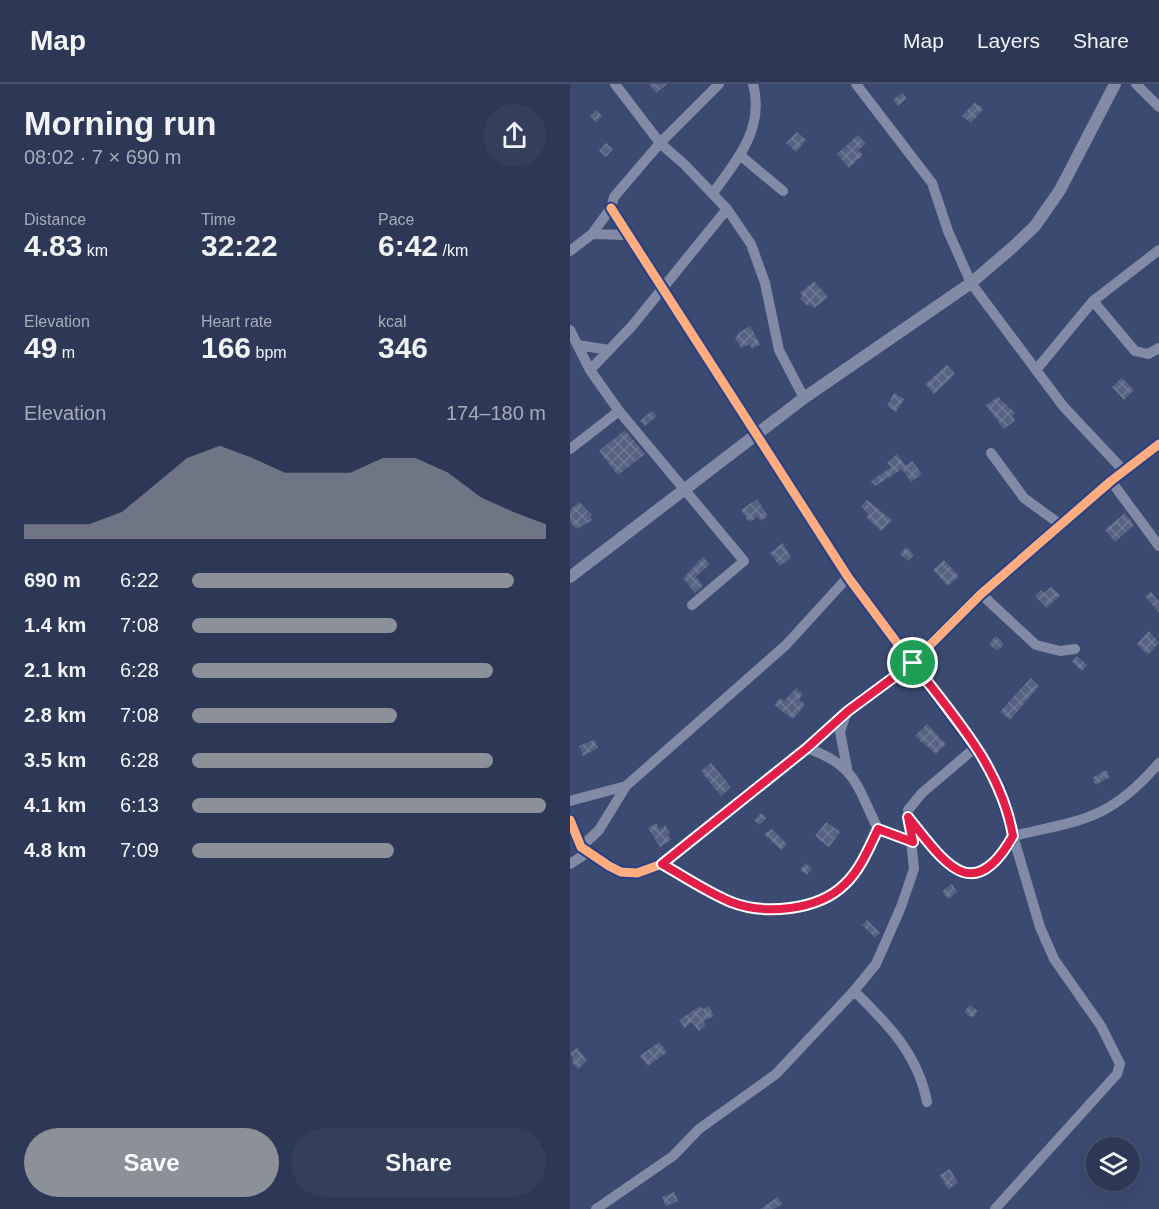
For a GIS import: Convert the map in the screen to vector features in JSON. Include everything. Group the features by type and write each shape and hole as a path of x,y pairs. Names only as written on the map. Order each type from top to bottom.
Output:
{"street":[{"path":"615,84 660,143 727,209 751,244 765,283 778,350 804,398"},
{"path":"570,251 592,234 611,208 614,196 660,143 719,84"},
{"path":"713,193 741,156 753,132 756,108 753,84"},
{"path":"856,84 932,183 948,231 971,283 1063,406 1124,471"},
{"path":"570,577 804,398 971,283 1035,226 1060,190 1115,84"},
{"path":"1136,84 1159,107"},
{"path":"741,156 783,191"},
{"path":"611,208 626,235 758,433 848,577 976,747 1000,788 1040,927 1054,959 1101,1026 1120,1064 1117,1074 995,1209"},
{"path":"590,370 663,288 727,209"},
{"path":"592,234 626,235"},
{"path":"1036,370 1094,301 1158,252"},
{"path":"1094,301 1135,351 1148,354 1159,348"},
{"path":"570,330 590,370 619,411 744,561 692,605"},
{"path":"578,345 609,350"},
{"path":"570,449 619,411"},
{"path":"570,820 584,850 621,872 637,873 662,864 807,748 848,711 913,663 981,594 1111,481 1159,444"},
{"path":"991,453 1024,498 1061,525"},
{"path":"1111,481 1159,546"},
{"path":"570,864 599,830 626,786 786,645 848,577"},
{"path":"981,594 1036,645 1045,649 1075,649"},
{"path":"848,711 840,732 848,769 878,829 913,842"},
{"path":"596,1209 673,1156 699,1129 776,1074 854,991 876,964 901,907 914,868 908,810 922,793 976,747"},
{"path":"807,748 835,759 848,769"},
{"path":"908,817 940,856 965,875 972,875 996,862 1013,836 1088,819 1117,805 1138,788 1159,763"},
{"path":"570,801 626,786"},
{"path":"662,864 733,903 765,909 794,907 819,901 836,893 846,883 878,829"},
{"path":"854,991 901,1039 921,1078 927,1102"}],"building":[{"path":"649,84 667,84 656,93"},
{"path":"902,93 907,98 898,106 893,100"},
{"path":"975,102 983,109 971,123 962,116"},
{"path":"596,110 602,116 596,122 590,116"},
{"path":"797,132 806,140 796,152 786,143"},
{"path":"858,135 866,144 858,150 863,155 849,168 837,154"},
{"path":"606,143 613,149 606,157 599,151"},
{"path":"814,281 828,297 814,308 810,304 807,306 800,298 803,296 800,293"},
{"path":"750,326 760,344 752,349 749,344 741,348 735,338 737,334"},
{"path":"947,365 955,374 934,394 925,384"},
{"path":"1122,378 1134,390 1124,400 1112,387"},
{"path":"894,393 904,399 896,412 887,406"},
{"path":"998,397 1015,413 1012,416 1015,420 1004,429 986,405"},
{"path":"652,411 657,416 645,426 640,421"},
{"path":"625,430 645,454 618,475 599,451"},
{"path":"897,454 906,466 912,461 922,474 911,482 902,469 875,486 871,481 891,467 887,463"},
{"path":"757,499 768,516 761,521 758,517 749,522 741,510"},
{"path":"867,500 892,520 881,531 866,517 869,515 861,506"},
{"path":"579,502 592,515 590,517 592,520 577,529 570,522 570,510"},
{"path":"1125,513 1134,525 1115,542 1105,530"},
{"path":"783,543 791,558 780,566 770,553"},
{"path":"906,547 914,555 908,561 900,554"},
{"path":"703,557 710,564 696,577 703,586 695,593 683,578"},
{"path":"944,560 959,576 948,586 933,570"},
{"path":"1051,587 1060,595 1047,608 1035,596 1041,590 1044,593"},
{"path":"1151,592 1159,602 1159,613 1145,596"},
{"path":"1149,631 1159,643 1148,655 1137,644"},
{"path":"996,636 1004,644 997,651 989,644"},
{"path":"1077,656 1087,665 1082,671 1072,662"},
{"path":"1031,678 1039,686 1010,720 1000,712"},
{"path":"796,688 803,695 799,699 805,705 793,719 774,705 780,698 784,701"},
{"path":"927,724 946,744 936,754 915,736"},
{"path":"594,740 598,748 583,756 579,746"},
{"path":"711,763 731,787 721,796 701,771"},
{"path":"1106,770 1110,777 1096,785 1092,778"},
{"path":"761,813 766,818 760,825 754,820"},
{"path":"826,822 840,832 829,847 815,836"},
{"path":"656,823 659,829 665,826 670,833 668,835 671,840 660,847 648,828"},
{"path":"772,829 787,844 781,850 764,834"},
{"path":"805,863 812,868 807,875 800,870"},
{"path":"952,884 957,892 948,899 942,891"},
{"path":"867,920 880,933 875,938 862,925"},
{"path":"970,1005 978,1011 972,1018 964,1012"},
{"path":"700,1006 702,1009 709,1006 714,1016 703,1021 706,1026 699,1031 692,1022 685,1028 679,1020"},
{"path":"659,1042 667,1052 648,1066 640,1056"},
{"path":"577,1048 587,1061 578,1069 572,1062 574,1060 570,1053"},
{"path":"950,1169 958,1183 948,1189 940,1175"},
{"path":"674,1192 678,1201 666,1206 662,1197"},
{"path":"778,1197 782,1204 774,1209 760,1209"}],"cycle path":[{"path":"611,208 848,577 985,761 1000,788 1013,836 998,858 984,870 971,873 958,870 946,861 908,817"},
{"path":"570,820 581,847 621,872 637,873 662,864 807,748 848,711 913,662 981,594 1111,481 1159,444"}],"route":[{"path":"913,663 976,747 1000,788 1013,836 996,862 972,875 965,875 940,856 908,817 913,842 878,829 854,873 836,893 819,901 794,907 765,909 733,903 701,888 662,864 807,748 848,711 913,663"}]}
